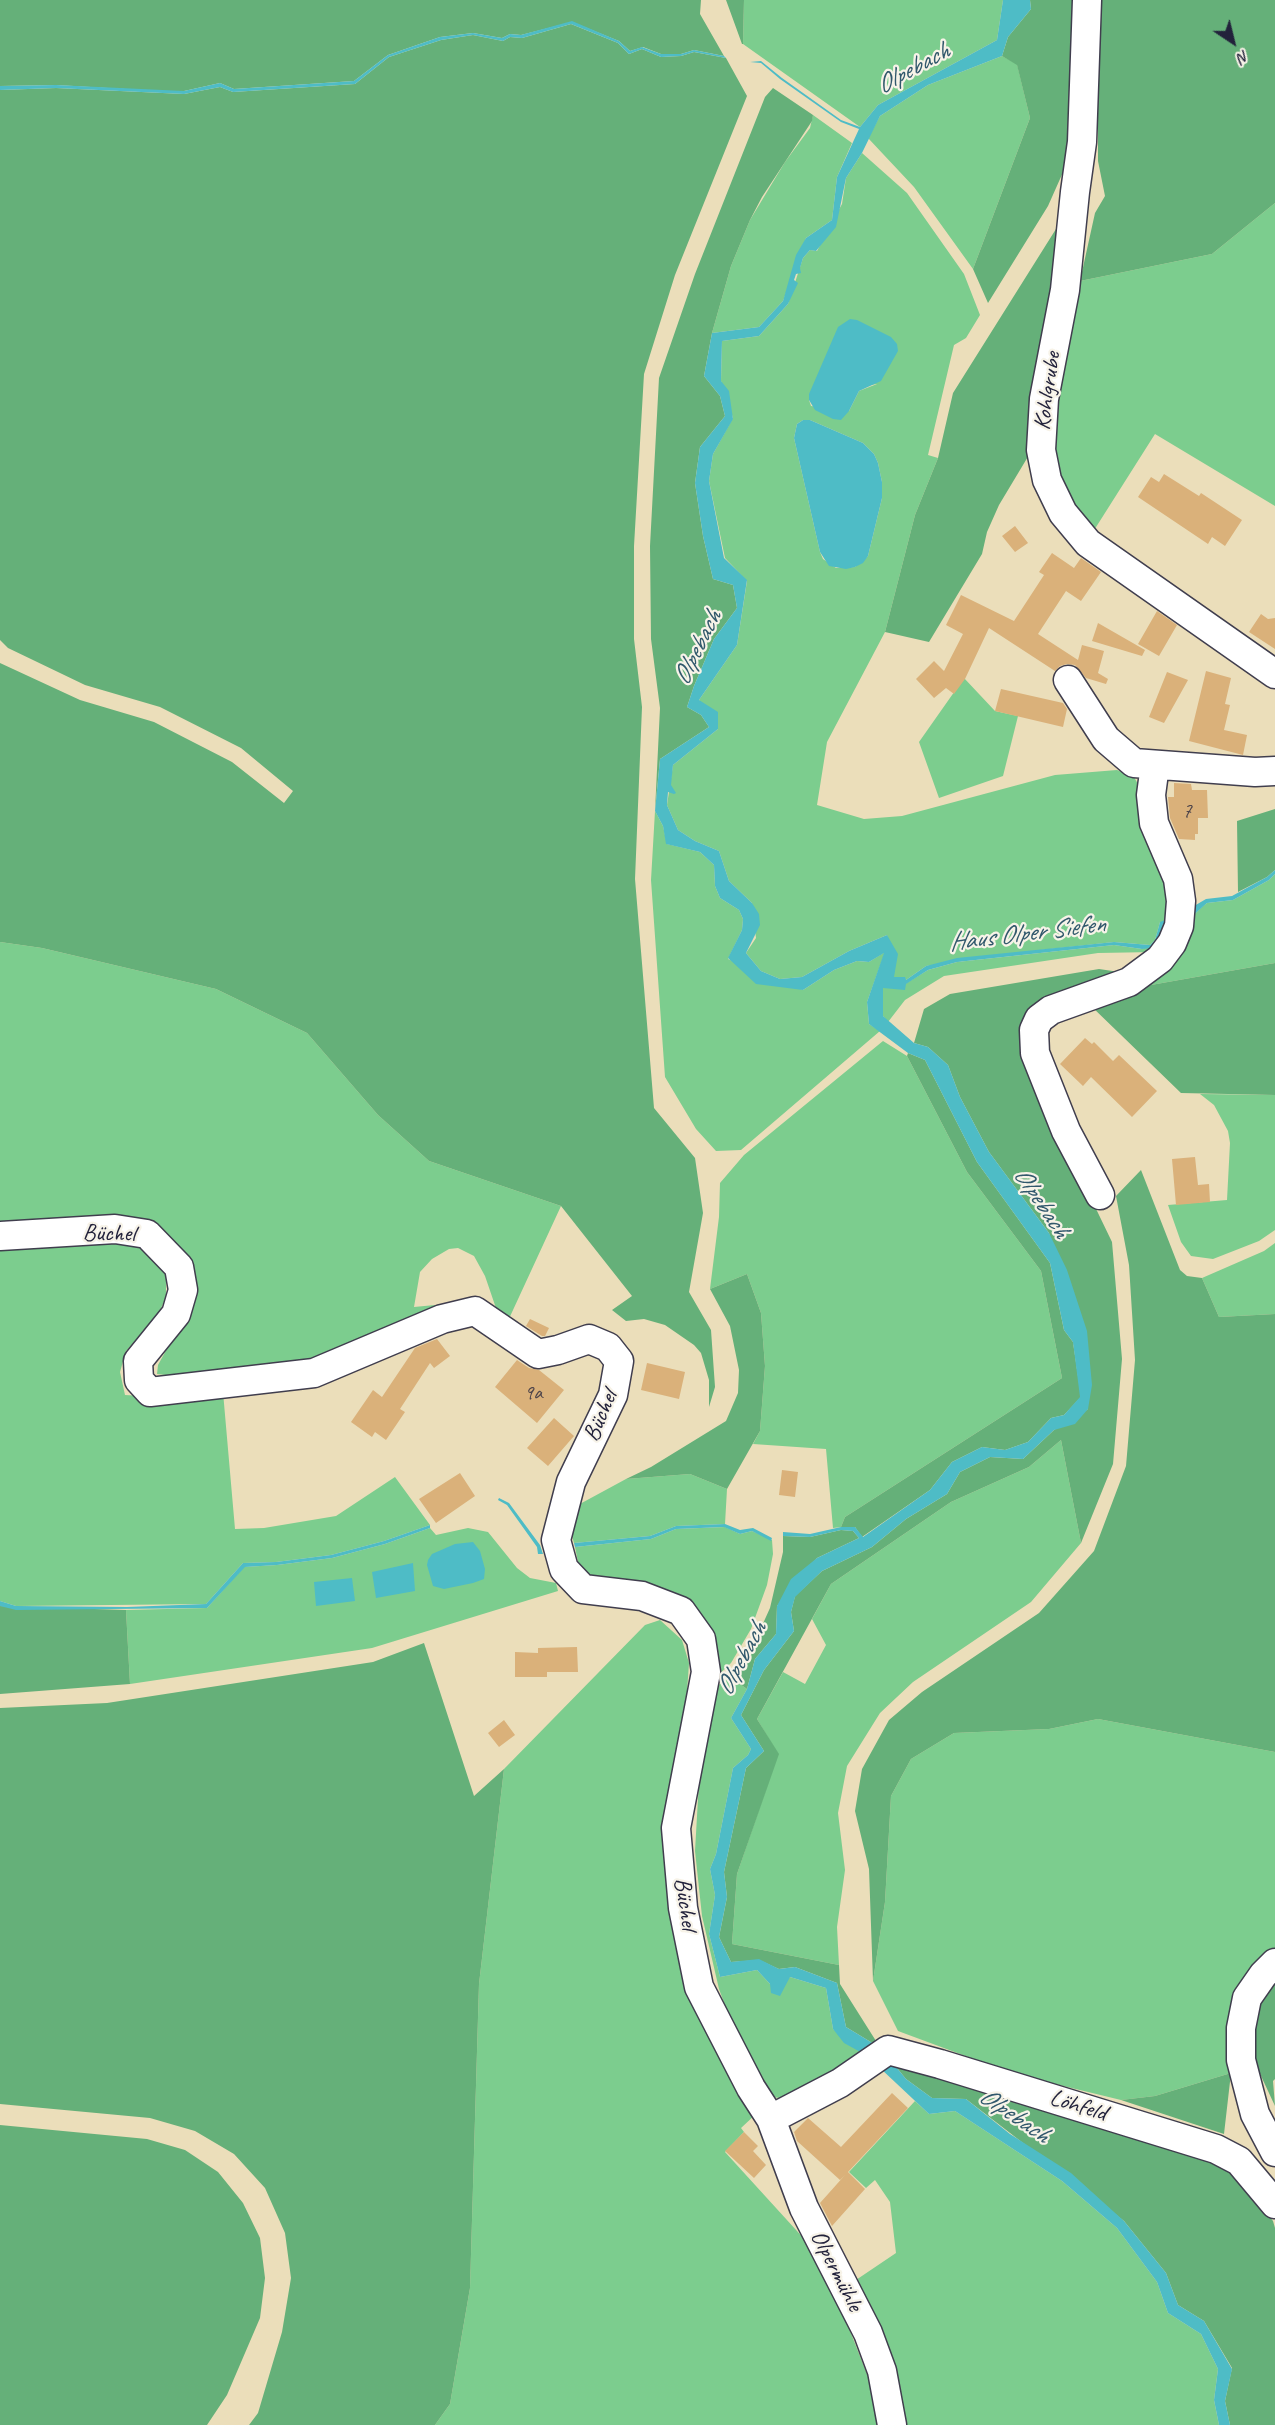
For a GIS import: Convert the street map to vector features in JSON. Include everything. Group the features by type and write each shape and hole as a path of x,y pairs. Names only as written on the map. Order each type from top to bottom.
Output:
{"street":[{"name":"Kohlgrube","path":"1087,0 1082,142 1065,290 1044,399 1041,450 1047,480 1063,513 1088,543 1275,674"},
{"path":"1068,680 1106,739 1134,763 1255,772 1275,771"},
{"path":"1100,1195 1058,1112 1035,1053 1034,1030 1039,1019 1051,1010 1129,982 1160,959 1172,943 1179,926 1181,901 1178,879 1154,823 1151,795 1155,765"},
{"name":"Büchel","path":"0,1236 115,1229 147,1234 179,1267 183,1290 176,1314 138,1361 139,1380 150,1392 314,1373 442,1319 476,1311 538,1354 558,1350 589,1339 608,1347 618,1361 613,1395 571,1482 556,1540 564,1569 583,1589 642,1596 681,1611 701,1639 706,1671 676,1828 683,1908 699,1987 751,2088 771,2119"},
{"path":"1275,1963 1263,1975 1247,1998 1241,2028 1241,2060 1252,2103 1264,2133 1275,2152"},
{"name":"Löhfeld","path":"771,2119 840,2083 888,2050 1216,2149 1239,2162 1275,2204"},
{"name":"Olpermühle","path":"771,2119 804,2208 868,2333 882,2371 892,2425"}],"green space":[{"path":"0,0 701,0 700,14 724,56 694,50 681,54 661,54 643,47 630,51 619,41 572,22 521,35 510,34 502,38 473,33 440,37 388,55 354,81 234,89 220,83 184,91 56,85 0,86"},
{"path":"726,0 744,0 743,44 742,44"},
{"path":"744,0 1003,0 997,40 878,105 860,127 743,44"},
{"path":"1030,0 1074,0 1068,161 1048,206 988,303 973,269 1030,118 1017,65 1002,56 1008,37 1031,9"},
{"path":"1102,0 1275,0 1275,203 1212,254 1080,281 1095,213 1105,196 1098,161 1098,47"},
{"path":"571,24 618,43 629,54 642,49 661,57 681,56 694,52 726,58 747,96 675,275 644,374 634,546 634,639 642,707 635,879 654,1108 695,1158 703,1213 689,1292 711,1330 715,1387 709,1407 709,1380 701,1353 694,1345 665,1325 644,1319 626,1321 612,1310 632,1296 561,1206 429,1161 378,1115 307,1033 216,989 42,948 0,942 0,663 80,700 154,722 232,762 284,803 293,791 241,748 160,707 85,685 8,648 0,640 0,90 56,88 184,94 220,87 233,92 355,84 389,57 441,40 473,35 503,41 510,37 522,38"},
{"path":"1002,56 1017,64 1030,118 973,269 914,187 868,138 880,116 928,85"},
{"path":"773,88 813,115 812,121 762,197 731,266 712,333 704,376 720,396 725,416 700,447 695,483 703,536 713,579 733,585 737,608 714,639 687,707 701,715 709,727 660,759 655,811 660,708 651,639 650,546 659,378 695,274 765,97"},
{"path":"813,115 852,143 837,177 832,220 806,238 783,301 759,327 712,333 731,266 750,220 785,162 810,128"},
{"path":"862,153 907,193 964,274 980,315 966,338 954,345 928,455 938,458 915,515 885,632 827,742 817,805 864,819 902,816 1055,775 1117,770 1134,777 1143,793 1163,861 1172,910 1155,952 1098,953 944,976 905,1000 888,1022 883,1016 883,988 905,984 928,970 957,962 1114,945 1142,949 1158,942 1163,924 1160,922 1155,940 1150,945 1114,942 1041,950 926,966 906,980 894,978 887,935 849,951 802,977 780,979 761,971 746,953 756,938 752,903 729,881 719,851 695,841 678,830 667,805 673,765 718,729 699,700 737,645 747,581 725,558 709,481 713,454 733,418 721,381 722,341 759,336 788,304 803,258 810,250 817,251 842,204 846,178","holes":["877,384 859,391 849,411 811,406 809,400 809,394","803,420 810,420 863,443 874,454 878,463 882,482 882,498 868,556 855,567 836,568 823,559 820,552 794,438 797,424"]},
{"path":"1275,203 1275,506 1155,434 1091,535 1056,476 1051,445 1055,393 1080,281 1212,254"},
{"path":"1061,221 1032,450 999,505 987,532 982,554 929,642 885,632 915,515 938,458 953,393"},
{"path":"964,678 995,711 1018,716 1003,776 939,798 919,742"},
{"path":"1275,809 1275,870 1267,877 1238,892 1237,821"},
{"path":"655,811 663,826 667,844 700,852 714,865 715,886 720,898 739,910 743,919 742,930 728,959 803,990 834,970 857,961 869,962 885,952 867,1002 869,1024 880,1031 741,1150 716,1151 696,1129 665,1077 651,880"},
{"path":"1275,874 1275,963 1134,988 1189,919 1202,907 1207,903 1233,900 1269,880"},
{"path":"0,942 42,948 216,989 307,1033 378,1115 429,1161 561,1206 507,1323 498,1314 485,1276 474,1256 458,1248 449,1249 432,1259 420,1272 414,1307 435,1305 452,1308 329,1362 174,1376 157,1374 158,1365 180,1325 171,1241 0,1228"},
{"path":"1275,963 1275,1095 1181,1093 1090,1005 1134,988"},
{"path":"1099,969 1126,973 1030,1012 1085,1186 1112,1242 1122,1359 1113,1464 1081,1543 1061,1440 1029,1467 951,1502 831,1584 757,1719 779,1754 737,1874 732,1944 839,1965 840,1984 876,2041 874,2044 846,2027 837,1983 795,1967 779,1969 759,1960 731,1962 719,1937 727,1897 724,1872 746,1768 764,1751 741,1715 764,1670 794,1631 791,1612 795,1596 822,1571 872,1547 906,1519 947,1494 960,1472 990,1457 1023,1459 1054,1430 1088,1409 1049,1233 989,1152 960,1097 948,1065 928,1047 914,1043 924,1009 950,994"},
{"path":"883,1041 907,1056 967,1172 1041,1271 1062,1378 845,1517 841,1527 833,1528 826,1449 753,1444 760,1431 765,1366 761,1313 747,1274 710,1289 719,1217 720,1183 744,1155"},
{"path":"908,1053 925,1060 977,1162 1050,1263 1064,1330 1073,1342 1081,1397 1064,1415 1051,1418 1028,1442 1005,1450 982,1447 952,1462 930,1490 862,1537 855,1527 841,1527 845,1517 1062,1378 1041,1271 967,1172 907,1056"},
{"path":"1200,1094 1275,1095 1275,1230 1259,1241 1213,1259 1191,1256 1181,1242 1168,1205 1227,1200 1230,1143 1228,1131 1214,1105"},
{"path":"1141,1170 1180,1270 1187,1276 1202,1278 1219,1317 1275,1314 1275,1752 1098,1719 1049,1729 954,1733 911,1759 891,1796 885,1902 873,1981 869,1869 855,1811 862,1769 889,1720 922,1692 1039,1613 1094,1551 1126,1466 1135,1360 1129,1265 1116,1196"},
{"path":"139,1242 166,1271 166,1297 158,1315 126,1351 120,1372 125,1395 161,1397 223,1392 235,1529 264,1528 336,1516 395,1477 430,1525 384,1541 331,1555 276,1562 243,1563 206,1604 16,1606 0,1601 0,1243"},
{"path":"1275,1243 1275,1314 1219,1317 1202,1278 1264,1251"},
{"path":"747,1274 761,1313 765,1366 760,1431 727,1489 690,1474 626,1479 651,1467 726,1421 738,1393 739,1370 730,1326 710,1289"},
{"path":"1061,1440 1081,1543 1031,1602 913,1682 880,1713 847,1766 838,1813 845,1870 837,1927 839,1965 732,1944 737,1874 778,1754 757,1719 783,1672 805,1684 826,1645 812,1619 831,1584 951,1502 1029,1467"},
{"path":"690,1474 727,1489 725,1524 676,1526 650,1536 574,1543 572,1536 578,1505 626,1479"},
{"path":"725,1527 740,1534 752,1531 772,1540 773,1554 767,1585 751,1629 731,1663 712,1681 701,1631 604,1584 579,1567 575,1547 651,1539 676,1529"},
{"path":"430,1528 436,1535 468,1528 488,1532 517,1568 530,1578 556,1583 558,1591 372,1648 130,1684 126,1610 207,1608 244,1567 332,1558 385,1544"},
{"path":"841,1530 853,1531 859,1538 817,1558 777,1606 776,1634 755,1659 747,1689 730,1677 747,1659 770,1608 783,1552 783,1536 810,1537"},
{"path":"0,1606 126,1610 130,1684 0,1694"},
{"path":"660,1620 682,1640 689,1663 687,1692 675,1754 671,1792 687,1937 756,2114 741,2128 744,2132 725,2152 807,2242 845,2318 872,2387 878,2425 435,2425 450,2404 470,2288 479,1984 504,1769 645,1625"},
{"path":"424,1643 474,1796 504,1769 479,1984 470,2288 450,2404 435,2425 249,2425 258,2413 282,2332 291,2278 285,2233 265,2188 234,2154 195,2131 150,2118 0,2104 0,1708 107,1703 373,1662"},
{"path":"730,1677 747,1689 731,1718 751,1749 748,1755 733,1768 716,1854 710,1869 715,1895 709,1934 720,1977 757,1970 770,1984 790,1977 826,1988 833,2029 864,2054 786,2099 773,2097 744,2057 719,1989 702,1916 695,1851 700,1764 710,1691"},
{"path":"1098,1719 1275,1752 1275,1953 1231,2073 1155,2096 1121,2100 1014,2074 898,2031 873,1981 885,1902 891,1796 911,1759 954,1733 1049,1729"},
{"path":"1275,1978 1275,2079 1273,2081 1275,2106 1255,2063 1252,2035 1257,2006"},
{"path":"892,2062 1225,2162 1273,2221 1275,2228 1275,2425 1230,2425 1225,2401 1232,2368 1204,2321 1178,2305 1166,2273 1124,2221 966,2099 932,2098 906,2079"},
{"path":"1231,2073 1224,2134 1121,2100 1155,2096"},
{"path":"915,2101 929,2114 955,2111 1062,2181 1117,2228 1157,2282 1168,2313 1201,2334 1218,2369 1214,2400 1219,2425 901,2425 853,2282 896,2253 890,2202 875,2180 866,2188 849,2172"},
{"path":"0,2125 147,2139 185,2150 218,2172 243,2203 260,2238 265,2278 260,2318 227,2395 207,2425 0,2425"}],"water":[{"path":"1003,0 1030,0 1031,9 1008,37 1002,56 928,85 880,116 862,153 846,178 836,227 816,251 810,250 803,258 801,273 796,274 794,280 798,283 788,304 759,336 722,341 721,381 729,391 733,419 713,454 709,481 724,558 747,580 737,645 699,700 718,712 718,729 673,765 671,785 676,793 668,792 667,805 678,830 695,841 719,851 729,881 752,903 759,914 760,925 746,953 761,971 780,979 802,977 849,951 887,935 898,954 894,977 905,977 906,980 926,966 957,958 1114,942 1150,945 1155,940 1160,922 1165,920 1166,923 1163,924 1158,942 1151,948 1114,945 957,962 928,970 906,984 905,990 883,988 883,1016 914,1043 928,1047 948,1065 960,1097 989,1152 1049,1233 1067,1270 1087,1331 1092,1385 1088,1409 1075,1424 1054,1430 1023,1459 990,1457 960,1472 947,1494 906,1519 872,1547 822,1571 795,1597 791,1612 794,1631 764,1670 741,1715 764,1751 746,1768 724,1872 727,1897 719,1937 731,1962 759,1959 779,1969 795,1967 837,1983 846,2027 874,2044 864,2054 844,2043 833,2029 826,1988 790,1977 780,1996 771,1993 770,1984 757,1970 720,1977 709,1934 715,1895 710,1869 716,1854 733,1768 748,1755 751,1749 731,1718 747,1689 755,1659 776,1634 777,1606 791,1579 817,1558 859,1538 853,1531 841,1530 810,1537 783,1536 783,1532 810,1534 841,1527 855,1527 863,1537 930,1490 952,1462 982,1447 1005,1450 1028,1442 1051,1418 1064,1415 1080,1397 1073,1342 1064,1330 1050,1263 977,1162 925,1060 908,1053 869,1024 867,1002 884,953 869,962 857,961 834,970 803,990 756,984 728,958 742,930 743,919 739,910 720,898 715,886 714,865 700,852 666,844 663,826 655,811 660,759 709,727 701,715 687,707 714,639 737,608 733,585 713,579 703,536 695,483 700,447 725,416 720,396 704,376 712,333 759,327 783,301 796,255 806,238 832,220 837,177 859,129 841,122 761,63 750,62 761,61 841,120 860,127 878,105 997,40"},
{"path":"572,21 619,41 630,51 642,47 661,54 681,54 694,50 726,58 694,52 681,56 661,57 642,49 629,54 618,43 571,24 522,38 510,37 503,41 473,35 441,40 389,57 355,84 233,92 220,87 184,94 56,88 0,90 0,86 56,85 184,91 220,83 234,89 354,81 388,55 440,37 473,33 502,38 510,34 521,35"},
{"path":"850,319 857,320 891,337 897,344 898,351 881,381 859,391 849,411 841,420 833,419 815,410 809,400 809,394 838,327"},
{"path":"803,420 810,420 863,443 874,454 878,463 882,482 882,498 868,556 863,563 855,567 846,569 829,566 820,552 794,438 797,424"},
{"path":"1275,870 1275,874 1269,880 1233,900 1207,903 1189,919 1189,909 1206,899 1232,896 1267,877"},
{"path":"499,1498 509,1503 540,1545 543,1554 538,1554 537,1547 507,1505 498,1500"},
{"path":"725,1524 740,1530 753,1528 772,1538 771,1541 752,1531 740,1534 724,1527 676,1529 651,1539 575,1547 574,1543 650,1536 676,1526"},
{"path":"430,1525 430,1528 385,1544 332,1558 245,1567 207,1608 16,1610 0,1606 0,1601 16,1606 127,1607 206,1604 243,1563 276,1562 331,1555 384,1541"},
{"path":"473,1542 480,1551 485,1569 484,1579 444,1589 433,1586 427,1565 432,1554 455,1544"},
{"path":"413,1563 415,1591 376,1598 372,1572"},
{"path":"352,1578 355,1601 316,1606 314,1582"},
{"path":"892,2062 906,2079 932,2098 966,2099 1010,2134 1071,2173 1124,2221 1166,2273 1178,2305 1204,2321 1232,2369 1225,2401 1230,2425 1219,2425 1214,2400 1218,2369 1201,2334 1168,2313 1157,2282 1117,2228 1062,2181 955,2111 929,2114 880,2068"}],"building":[{"path":"1164,474 1199,496 1201,493 1242,520 1225,546 1212,537 1208,544 1138,497 1151,477 1159,482"},
{"path":"1015,526 1028,543 1015,552 1002,536"},
{"path":"1052,553 1074,568 1081,558 1101,572 1081,601 1066,591 1038,634 1078,660 1082,645 1104,651 1098,673 1108,679 1106,684 1086,678 1075,665 1060,666 1055,671 989,628 965,679 954,694 946,688 934,698 916,679 934,661 944,671 963,634 946,625 961,595 1014,621 1044,575 1039,572"},
{"path":"1157,611 1177,625 1159,656 1138,644"},
{"path":"1261,614 1268,619 1275,618 1275,649 1249,632"},
{"path":"1098,623 1145,650 1142,656 1092,641"},
{"path":"1206,671 1231,678 1225,704 1230,705 1224,730 1247,735 1243,755 1189,741"},
{"path":"1167,672 1188,680 1164,723 1149,717"},
{"path":"1001,689 1063,703 1067,709 1063,727 995,711"},
{"path":"1174,783 1191,784 1192,790 1207,790 1208,818 1198,818 1198,834 1195,834 1195,840 1179,839 1170,818 1168,797 1174,797"},
{"path":"1085,1038 1092,1044 1094,1042 1113,1061 1119,1055 1157,1091 1132,1117 1091,1077 1083,1086 1060,1064"},
{"path":"1195,1157 1198,1185 1209,1184 1210,1202 1176,1205 1172,1159"},
{"path":"530,1319 549,1328 545,1336 526,1326"},
{"path":"437,1339 450,1356 434,1368 430,1363 400,1409 405,1412 386,1440 375,1432 372,1437 351,1422 373,1390 382,1397 415,1348"},
{"path":"517,1360 529,1368 539,1370 564,1390 537,1423 495,1387"},
{"path":"647,1363 685,1372 679,1399 641,1390"},
{"path":"554,1418 574,1436 548,1466 527,1448"},
{"path":"782,1470 798,1472 795,1497 779,1495"},
{"path":"460,1473 475,1496 436,1523 419,1499"},
{"path":"577,1647 578,1672 547,1672 547,1677 515,1677 515,1652 538,1653 538,1648"},
{"path":"504,1720 515,1735 499,1747 488,1733"},
{"path":"892,2093 908,2108 848,2172 865,2189 832,2226 820,2203 845,2175 840,2180 797,2141 794,2132 808,2118 841,2147"},
{"path":"744,2132 758,2146 753,2151 766,2165 754,2178 725,2151"}],"water label":[{"name":"Olpebach","path":"913,69"},
{"name":"Olpebach","path":"698,648"},
{"name":"Haus Olper Siefen","path":"1027,934"},
{"name":"Olpebach","path":"1041,1203"},
{"name":"Olpebach","path":"742,1659"},
{"name":"Olpebach","path":"1014,2116"}]}
